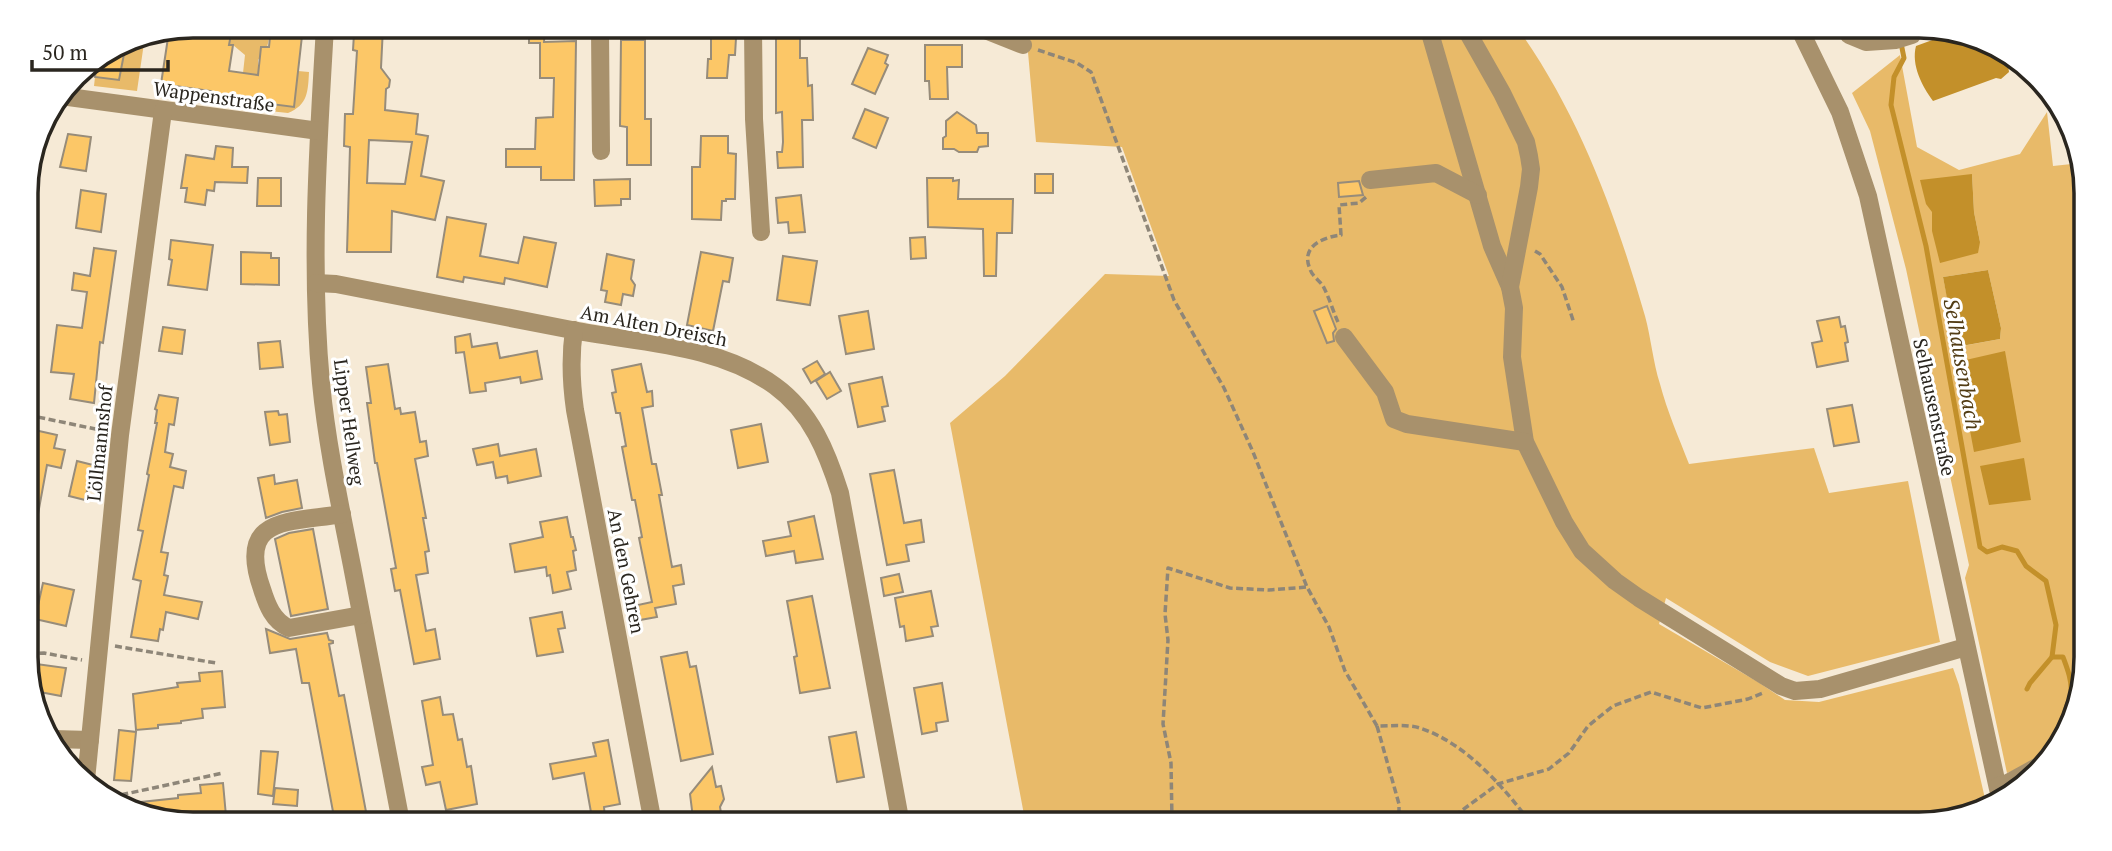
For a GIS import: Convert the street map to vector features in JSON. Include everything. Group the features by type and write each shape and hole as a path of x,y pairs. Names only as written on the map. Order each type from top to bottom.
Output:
{"street":[{"path":"1432,38 1492,246 1510,287 1514,308 1512,357 1525,442 1564,522 1582,551 1615,581 1639,597 1781,686 1795,691 1820,689 1966,648"},
{"path":"1471,38 1508,105 1526,142 1529,156 1529,187 1510,287"},
{"name":"Selhausenstraße","path":"1804,38 1840,112 1868,197 1999,790"},
{"path":"1856,38 1866,42 1904,38"},
{"name":"Lipper Hellweg","path":"324,39 319,131 316,283 323,405 399,812"},
{"path":"600,39 601,151"},
{"path":"753,39 754,119 761,232"},
{"path":"1007,39 1023,45"},
{"name":"Wappenstraße","path":"72,98 319,131"},
{"name":"Löllmannshof","path":"87,770 120,435 163,111"},
{"path":"1370,180 1436,173 1478,195"},
{"name":"Am Alten Dreisch","path":"316,283 337,284 704,353 748,368 790,398 811,424 823,445 840,493 899,812"},
{"name":"An den Gehren","path":"574,330 571,375 575,410 651,812"},
{"path":"1344,337 1385,392 1394,419 1407,424 1525,442"},
{"path":"342,514 276,525 264,531 257,541 254,554 256,572 275,618 281,625 289,628 361,615"},
{"path":"62,739 90,740"}],"path":[{"path":"1023,45 1072,61 1091,72 1174,300 1224,388 1345,671 1377,726 1399,812"},
{"path":"1344,337 1322,286 1310,270 1308,256 1310,249 1320,241 1341,235 1339,205 1364,201 1370,180"},
{"path":"1515,259 1528,251 1540,254 1562,288 1574,323"},
{"path":"39,417 120,435"},
{"path":"1172,812 1171,762 1163,724 1168,640 1165,614 1168,568 1230,588 1269,590 1307,587"},
{"path":"100,644 216,663"},
{"path":"38,653 64,657"},
{"path":"1460,812 1498,784 1549,769 1569,752 1588,726 1613,706 1651,692 1702,708 1748,699 1781,686"},
{"path":"1377,726 1417,727 1446,740 1475,762 1522,812"},
{"path":"121,795 223,773"}],"shaded area":[{"path":"1524,38 1562,99 1609,205 1645,316 1663,394 1689,464 1814,448 1829,493 1908,481 1940,642 1808,676 1770,662 1666,598 1659,624 1785,700 1819,702 1953,668 1985,798 1959,807 1929,812 1023,812 950,423 1005,376 1105,274 1169,276 1122,147 1036,142 1027,39"},
{"path":"230,39 269,39 258,60 258,65 268,67 263,103 293,107 298,71 309,72 307,91 300,106 288,113 260,110 261,97 243,73 245,55 233,45 229,45"},
{"path":"143,47 137,91 94,86 95,77 119,80 124,55"},
{"path":"1900,55 1917,147 1959,170 2020,154 2047,112 2053,166 2070,164 2074,193 2074,658 2071,688 2058,726 2036,759 2007,773 1965,578 1969,565 1906,269 1870,131 1852,93","holes":["1972,174 1974,212 1980,242 1932,231 1932,212","1988,270 2001,328 2000,339 1957,347 1943,277"]}],"water":[{"path":"1934,39 1949,41 1987,54 2008,68 2009,72 2001,79 1996,78 1933,101 1918,75 1916,46"},
{"path":"1972,174 1974,212 1980,242 1978,253 1940,263 1932,231 1932,212 1926,204 1920,180"},
{"path":"1988,270 2001,328 2000,339 1956,347 1943,277"},
{"path":"2005,351 2021,442 1974,452 1957,362"},
{"path":"2024,458 2031,500 1989,505 1980,466"}],"building":[{"path":"230,39 229,45 233,45 229,71 258,75 261,47 269,47 270,39 302,39 294,107 263,103 264,99 161,84 168,41"},
{"path":"354,39 382,39 381,68 390,80 386,89 385,110 418,114 416,134 428,136 421,176 444,181 435,220 392,211 391,252 347,252 350,147 344,146 345,114 353,114 357,51 353,50","holes":["369,140 412,142 405,184 367,183"]},
{"path":"529,39 544,39 544,42 576,41 574,180 541,180 541,167 506,167 506,149 535,149 536,118 553,117 554,78 540,78 540,43 529,43"},
{"path":"711,39 736,39 735,55 729,55 727,78 707,78 708,59 711,59"},
{"path":"776,39 800,39 800,58 807,58 808,86 812,85 813,120 802,120 803,167 778,168 777,152 782,152 783,142 782,112 776,113"},
{"path":"621,40 645,40 645,119 651,119 651,165 627,165 627,127 620,126"},
{"path":"925,45 962,45 962,67 947,67 948,99 930,99 929,81 925,81"},
{"path":"868,48 888,55 885,63 888,65 875,94 852,84"},
{"path":"124,55 119,80 95,77 99,70"},
{"path":"865,109 888,118 876,148 853,138"},
{"path":"957,112 976,125 977,133 988,133 988,146 979,147 977,152 943,149 946,121"},
{"path":"68,134 91,137 86,171 60,167"},
{"path":"701,136 728,136 728,153 736,154 735,199 722,201 721,220 692,219 692,167 700,167"},
{"path":"216,146 233,148 232,167 248,167 247,183 215,182 214,191 207,190 205,205 185,202 187,188 181,188 186,155 214,159"},
{"path":"1035,174 1053,174 1053,193 1035,193"},
{"path":"258,178 281,178 281,206 257,206"},
{"path":"927,178 959,180 958,199 1013,199 1012,233 997,233 996,276 984,276 983,229 928,227"},
{"path":"630,179 630,199 621,199 621,205 595,206 594,180"},
{"path":"1359,181 1363,195 1339,197 1338,183"},
{"path":"81,190 106,194 101,232 76,228"},
{"path":"801,195 805,232 789,233 788,222 778,223 776,198"},
{"path":"447,217 486,224 480,256 518,263 524,237 556,243 547,287 505,278 504,284 464,277 463,282 437,277"},
{"path":"925,237 926,258 911,259 910,238"},
{"path":"171,240 213,245 207,290 168,285 172,260 169,259"},
{"path":"94,248 116,251 103,343 100,342 94,403 70,399 74,374 51,372 57,325 82,328 87,292 72,290 74,273 90,276"},
{"path":"241,252 271,253 271,258 279,258 279,285 241,284"},
{"path":"701,252 733,258 729,282 723,281 713,331 687,325"},
{"path":"607,254 634,260 631,279 635,285 633,296 623,294 621,305 605,302 607,291 601,290"},
{"path":"783,256 817,261 810,305 777,300"},
{"path":"1327,306 1336,329 1333,333 1334,341 1327,343 1314,311"},
{"path":"868,311 874,349 846,354 839,316"},
{"path":"1839,317 1841,327 1845,326 1848,361 1817,367 1812,343 1822,341 1817,321"},
{"path":"163,327 185,330 182,354 159,351"},
{"path":"470,334 472,347 497,343 500,358 537,351 542,379 521,383 520,377 485,383 486,391 470,393 464,352 456,353 455,337"},
{"path":"280,341 283,367 260,369 258,343"},
{"path":"817,361 825,374 811,383 803,369"},
{"path":"388,364 395,409 400,408 401,414 415,412 420,442 426,441 428,456 415,459 429,551 425,552 428,573 416,575 426,631 435,629 440,659 414,664 400,590 395,591 391,569 396,568 375,463 367,403 371,403 366,367"},
{"path":"641,364 647,392 652,391 653,406 642,408 652,464 656,464 662,495 659,495 672,567 681,565 684,584 673,586 676,604 655,608 657,617 640,620 638,605 652,602 639,538 642,537 635,500 632,500 622,447 626,446 620,413 616,413 612,393 616,392 612,370"},
{"path":"830,372 841,391 827,399 816,381"},
{"path":"882,377 888,406 882,407 885,421 858,427 849,384"},
{"path":"159,395 178,398 174,425 169,424 165,452 173,454 170,467 186,471 183,488 174,486 161,552 168,553 164,575 168,576 164,595 202,602 198,619 166,612 158,641 131,637 141,581 133,579 143,531 138,530 149,475 147,474 157,423 155,409"},
{"path":"1852,405 1859,442 1834,446 1827,409"},
{"path":"278,411 279,415 287,414 290,442 270,445 265,412"},
{"path":"761,424 768,462 738,468 731,430"},
{"path":"38,431 57,435 54,448 65,450 61,468 47,465 38,512"},
{"path":"498,444 500,456 536,449 541,476 508,483 507,476 496,478 493,462 477,465 473,449"},
{"path":"77,461 93,465 85,500 69,496"},
{"path":"894,470 904,523 921,520 924,542 906,545 909,561 887,565 870,474"},
{"path":"274,475 275,484 297,480 302,508 266,518 258,478"},
{"path":"814,516 823,559 796,563 794,551 766,556 763,541 791,536 788,522"},
{"path":"567,517 576,550 573,551 576,570 567,572 571,589 553,593 546,567 515,572 510,544 543,537 540,522"},
{"path":"313,529 328,609 291,616 275,539 289,533"},
{"path":"899,574 903,592 884,596 881,578"},
{"path":"43,583 74,590 66,626 38,620"},
{"path":"931,591 938,626 931,627 933,636 906,641 904,626 900,627 895,598"},
{"path":"812,596 830,688 800,693 794,657 797,656 787,601"},
{"path":"562,612 565,628 558,629 563,652 537,656 530,618"},
{"path":"266,629 290,639 327,633 329,640 333,641 329,644 339,696 344,695 366,812 333,812 309,683 302,683 296,649 270,653"},
{"path":"687,652 690,667 696,666 713,754 681,761 661,657"},
{"path":"39,664 66,668 61,696 42,693"},
{"path":"222,671 225,707 202,709 203,718 136,730 133,694 178,687 177,683 200,681 199,673"},
{"path":"942,683 948,721 936,723 937,731 922,734 914,688"},
{"path":"440,697 443,715 453,714 458,740 462,739 467,767 471,766 477,804 446,810 440,782 426,785 422,767 433,765 422,701"},
{"path":"119,730 136,732 131,781 114,780"},
{"path":"856,732 864,777 837,782 829,737"},
{"path":"608,740 620,804 604,807 604,812 591,812 584,773 553,779 550,764 596,756 593,743"},
{"path":"261,751 278,752 273,796 258,794"},
{"path":"712,767 716,787 721,786 724,799 721,812 692,812 690,794"},
{"path":"223,783 226,812 163,810 139,802 201,793 200,785"},
{"path":"275,788 298,790 297,806 273,804"}],"waterway":[{"name":"Selhausenbach","path":"1901,43 1904,58 1894,77 1891,105 1926,246 1980,547 1987,552 2002,547 2017,551 2026,566 2046,581 2056,625 2052,657 2063,657 2070,690"},
{"name":"Selhausenbach","path":"2027,689 2052,657"}]}
